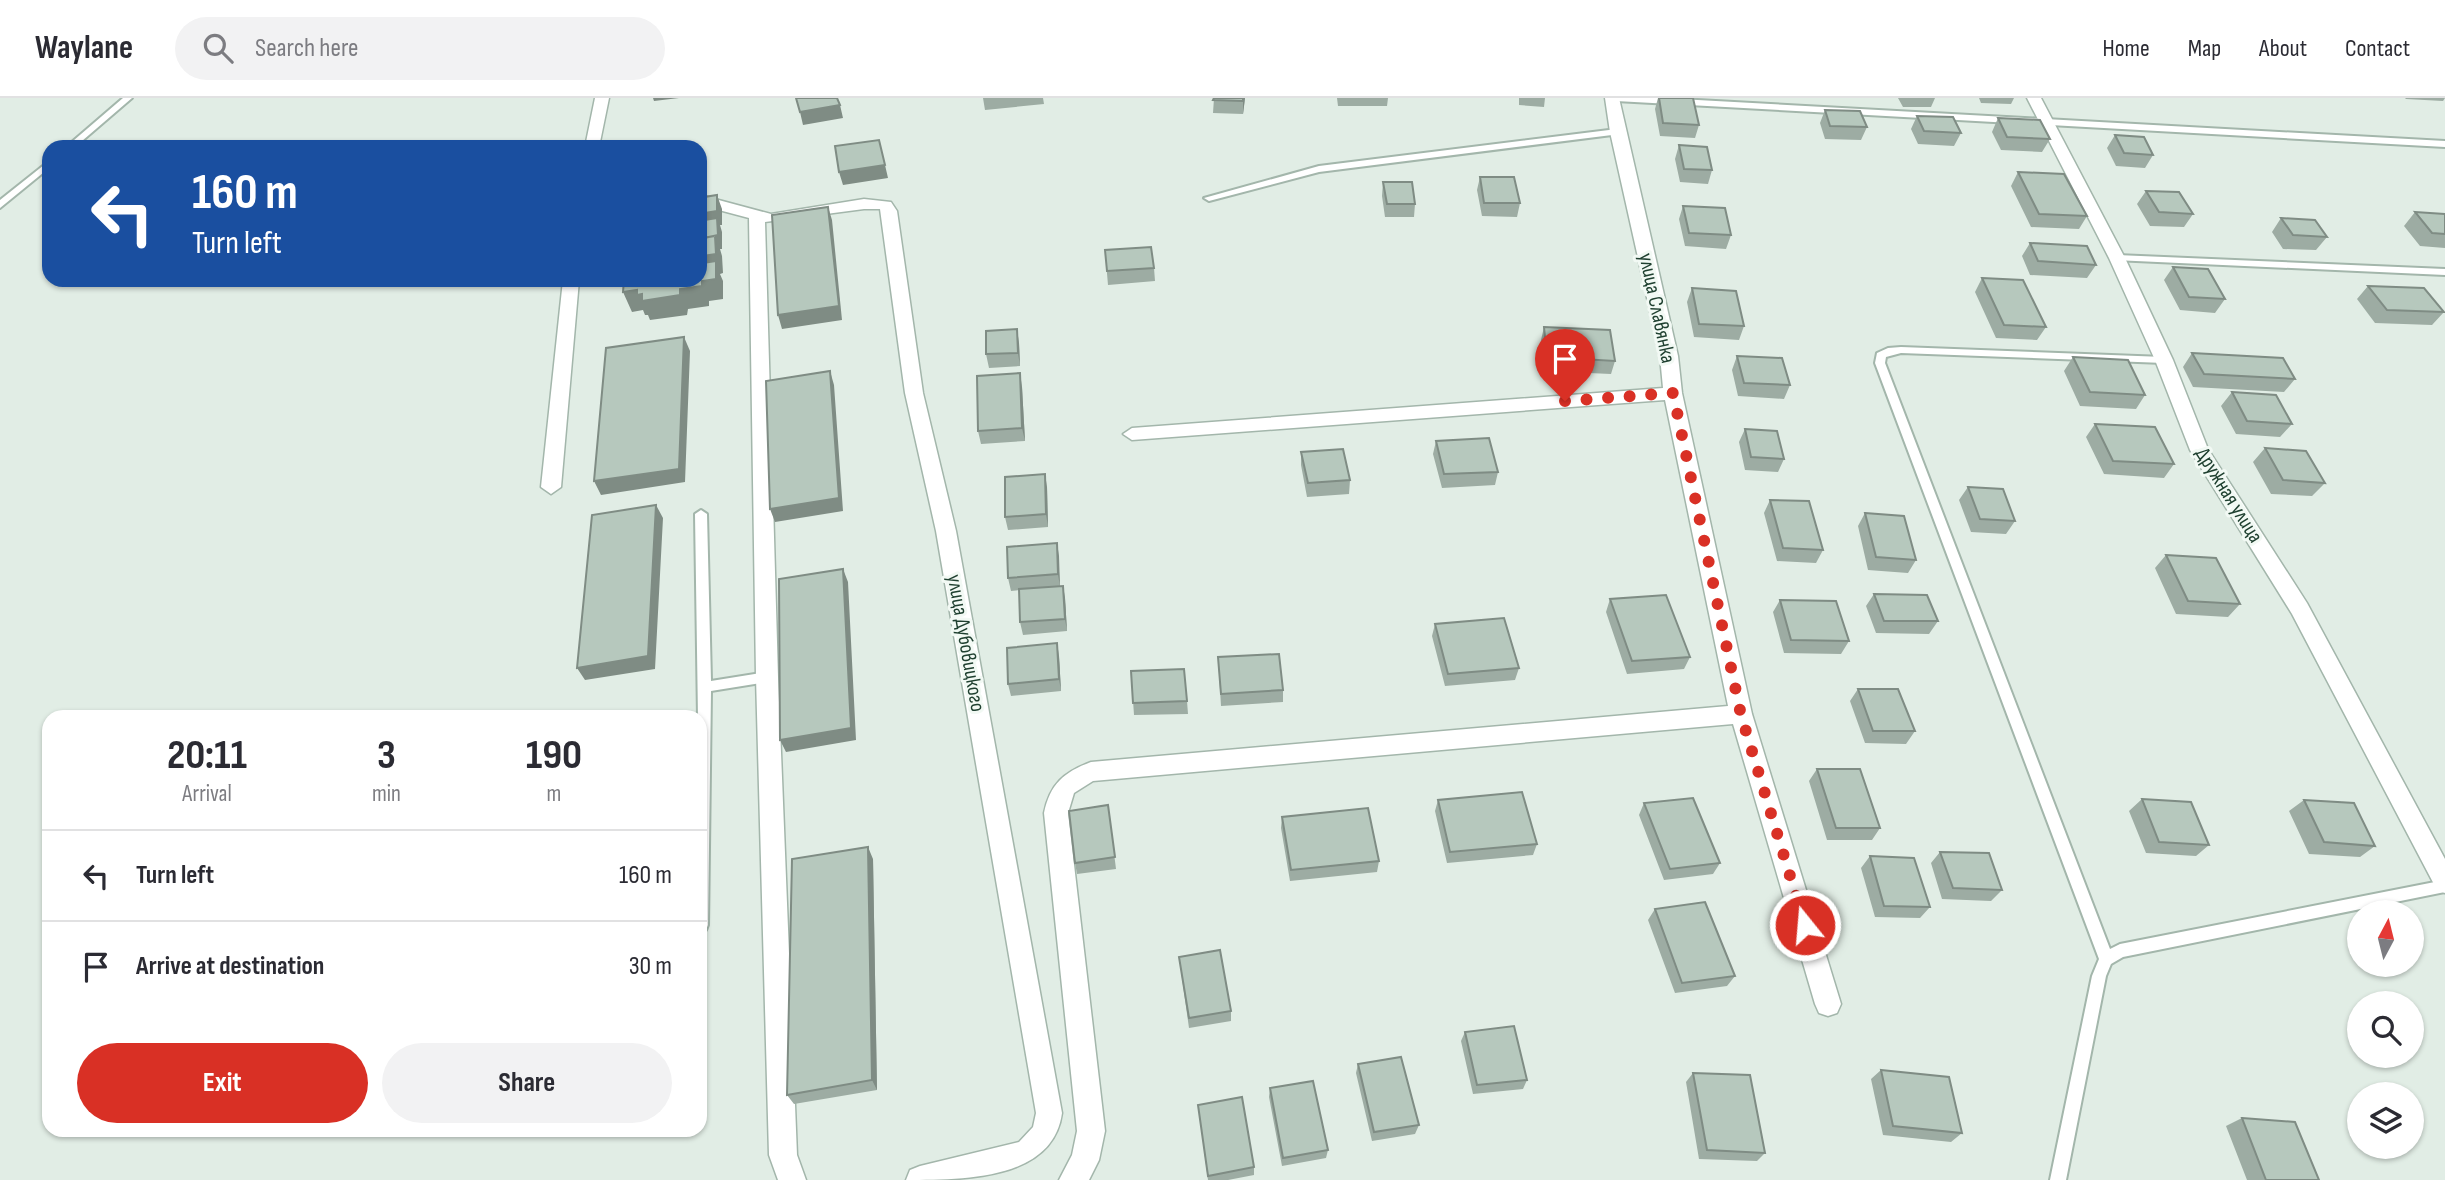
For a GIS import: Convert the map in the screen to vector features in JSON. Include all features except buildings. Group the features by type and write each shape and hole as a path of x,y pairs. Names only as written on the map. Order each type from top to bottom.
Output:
{"street":[{"path":"593,140 602,98"},
{"name":"улица Славянка","path":"1614,98 1617,132 1669,356 1673,393 1741,715 1828,1004"},
{"name":"Дружная улица","path":"2034,98 2117,258 2164,360 2199,450 2300,609 2445,884"},
{"name":"улица Дубовицкого","path":"707,202 757,217 792,217 864,204 885,205 889,211 914,393 946,531 1049,1113 1048,1129 1039,1146 1025,1154 920,1180"},
{"path":"757,217 767,677 783,1155 792,1180"},
{"path":"551,487 570,287"},
{"path":"1132,434 1673,393"},
{"path":"1073,1180 1085,1160 1091,1131 1056,813 1059,793 1071,780 1091,772 1741,715"}],"lane":[{"path":"78,140 128,98"},
{"path":"1614,98 2445,144"},
{"path":"1209,198 1320,169 1617,132"},
{"path":"0,205 42,170"},
{"path":"2117,258 2445,272"},
{"path":"2106,959 1881,363 1881,355 1888,351 1901,350 2164,360"},
{"path":"701,514 705,710"},
{"path":"705,687 767,677"},
{"path":"2057,1180 2099,976 2106,959 2120,951 2445,884"}],"route":[{"path":"1565,401 1673,393 1741,715 1805,925"}]}
